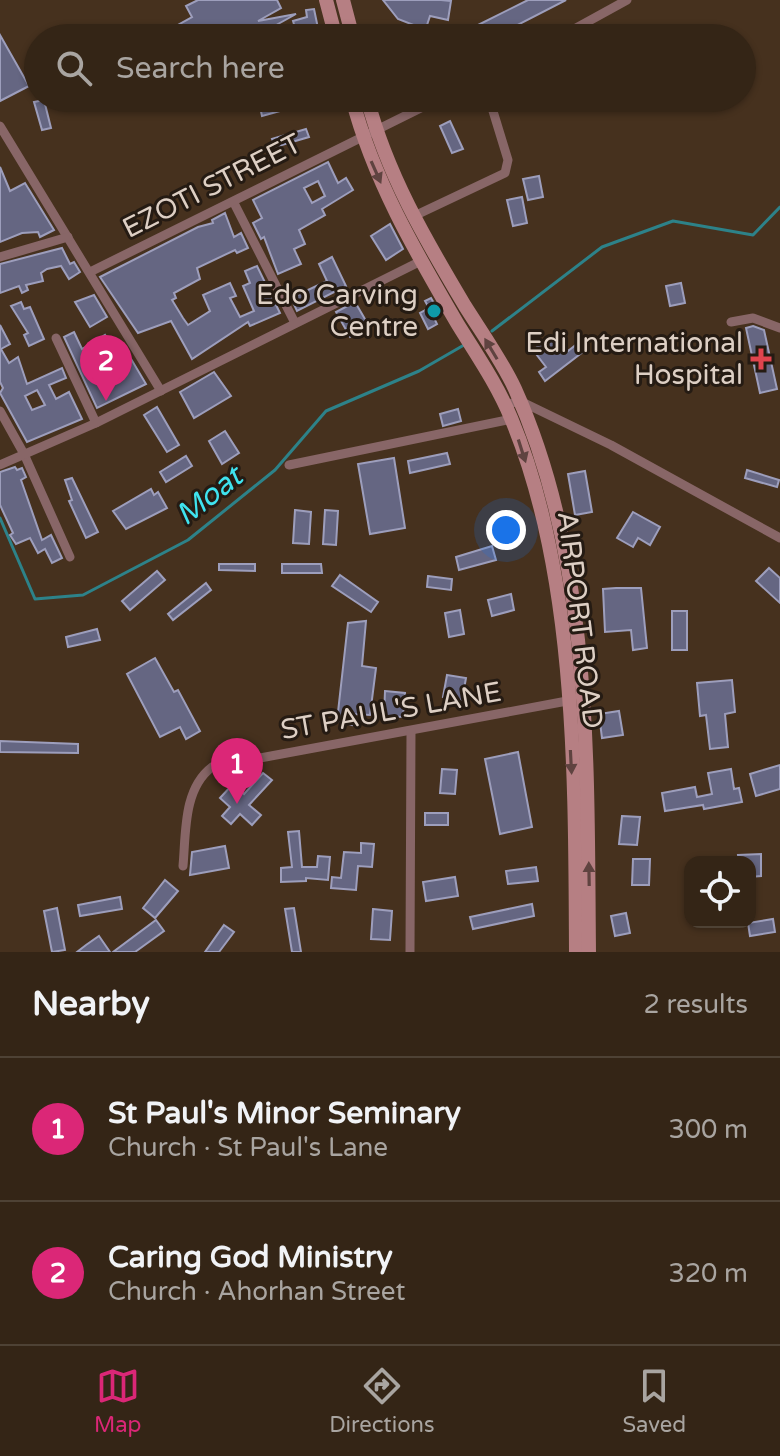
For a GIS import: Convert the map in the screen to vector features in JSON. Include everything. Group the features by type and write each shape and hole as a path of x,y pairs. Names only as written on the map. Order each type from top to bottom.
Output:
{"main road":[{"path":"326,0 332,24"},
{"path":"343,0 349,24"},
{"name":"AIRPORT ROAD","path":"355,112 375,171 421,261 512,403 512,419 550,551 572,767 576,952"},
{"name":"AIRPORT ROAD","path":"371,112 412,217 512,403 550,490 572,596 585,749 589,952"}],"street":[{"path":"583,24 627,0"},
{"name":"EZOTI STREET","path":"90,272 234,203 361,135 413,112"},
{"path":"412,217 505,173 508,160 493,112"},
{"path":"0,126 161,391"},
{"path":"234,203 295,323"},
{"path":"0,257 68,237"},
{"path":"0,465 96,423 421,261"},
{"path":"731,322 753,318 780,328"},
{"path":"56,338 96,423"},
{"path":"512,403 611,445 780,538"},
{"path":"0,411 24,454 70,557"},
{"path":"289,465 512,419"},
{"name":"ST PAUL'S LANE","path":"183,866 192,795 202,774 223,763 411,732 567,701"},
{"path":"410,952 411,732"}],"building":[{"path":"198,0 277,0 281,8 258,21 296,14 278,24 180,24 192,17 186,6"},
{"path":"383,0 451,1 448,20 430,16 427,24 411,24 398,19"},
{"path":"528,0 566,0 519,24 480,24"},
{"path":"314,9 317,24 294,24 293,21 307,17 306,10"},
{"path":"0,35 24,77 24,89 0,101"},
{"path":"37,112 47,112 51,128 42,130"},
{"path":"450,121 463,149 452,153 440,126"},
{"path":"306,129 309,137 275,147 272,139"},
{"path":"328,162 338,183 346,178 353,190 322,209 325,215 299,230 305,244 294,249 301,264 278,274 264,237 261,239 253,223 262,218 253,200","holes":["318,181 325,196 312,203 304,188"]},
{"path":"0,167 10,191 25,183 54,230 40,237 38,232 22,233 0,242"},
{"path":"539,176 543,197 528,200 523,179"},
{"path":"522,197 527,223 513,226 507,200"},
{"path":"225,213 234,237 241,233 248,248 237,253 235,250 197,268 200,279 174,293 176,298 172,300 188,325 210,311 203,295 230,283 236,296 230,298 240,317 254,311 243,286 250,283 245,271 257,266 280,313 250,326 248,322 192,359 171,321 138,333 100,277 198,227 213,223 212,220"},
{"path":"390,224 403,249 386,260 371,236"},
{"path":"62,248 70,264 74,262 80,272 69,279 61,266 47,269 41,273 43,281 26,285 28,290 22,293 19,286 0,293 0,264"},
{"path":"332,257 346,286 297,311 291,298 327,281 319,264"},
{"path":"681,283 685,303 670,306 666,286"},
{"path":"94,295 107,317 90,327 75,302"},
{"name":"Edo Carving Centre","path":"431,298 439,312 434,318 437,324 428,329 420,313 429,308 425,301"},
{"path":"21,302 24,309 30,307 44,339 29,346 24,335 28,333 11,306"},
{"path":"355,302 369,326 350,337 336,312"},
{"path":"0,325 10,344 1,349 9,363 18,357 27,384 62,368 66,378 49,385 56,399 69,392 82,419 27,442 0,393 3,388 0,382","holes":["37,390 45,405 32,410 25,396"]},
{"name":"Edi International Hospital","path":"753,326 764,330 777,389 760,393 746,328"},
{"path":"74,332 82,349 105,335 112,347 89,361 102,387 123,376 111,354 124,347 146,384 97,408 64,337"},
{"path":"557,333 568,351 582,340 588,348 545,381 539,372 546,367 533,350"},
{"path":"214,372 231,396 194,418 180,392"},
{"path":"157,407 179,445 167,452 144,415"},
{"path":"458,409 461,421 443,426 440,414"},
{"path":"225,431 239,453 222,464 209,441"},
{"path":"447,453 450,464 410,473 408,461"},
{"path":"186,456 192,466 166,482 160,472"},
{"path":"394,458 405,528 370,534 358,464"},
{"path":"15,467 17,470 22,468 26,477 21,480 42,540 51,535 62,558 52,563 45,549 38,553 30,538 16,544 10,535 13,533 0,505 0,472"},
{"path":"747,470 779,480 777,487 745,478"},
{"path":"585,471 592,512 575,515 568,474"},
{"path":"72,478 98,532 86,538 69,501 72,500 65,480"},
{"path":"151,489 154,495 158,492 167,508 126,529 113,511"},
{"path":"295,510 311,512 309,544 293,543"},
{"path":"325,510 338,511 336,545 323,544"},
{"path":"633,512 660,527 650,545 638,538 633,547 617,538"},
{"path":"492,546 496,560 459,570 456,557"},
{"path":"219,564 255,564 255,571 219,570"},
{"path":"282,564 321,564 322,573 282,573"},
{"path":"769,568 780,578 780,603 756,581"},
{"path":"157,571 165,580 130,610 122,601"},
{"path":"340,575 378,602 371,612 332,586"},
{"path":"428,576 452,579 451,590 427,587"},
{"path":"206,583 211,590 173,620 168,614"},
{"path":"641,588 647,648 633,650 631,630 605,632 603,589"},
{"path":"511,594 514,610 492,616 488,600"},
{"path":"460,610 464,634 449,637 445,613"},
{"path":"672,611 687,611 687,650 672,650"},
{"path":"366,621 362,666 376,668 370,715 352,714 352,725 337,721 348,623"},
{"path":"97,629 100,640 68,647 66,637"},
{"path":"155,658 174,692 178,690 200,731 186,739 180,727 160,737 127,674"},
{"path":"447,675 466,678 462,700 443,697"},
{"path":"732,680 735,712 725,714 728,747 710,749 706,715 700,716 697,683"},
{"path":"385,691 405,693 403,717 384,716"},
{"path":"619,711 623,735 602,738 599,714"},
{"path":"0,741 78,744 78,753 0,752"},
{"path":"518,752 532,827 500,834 485,759"},
{"path":"780,765 780,789 756,796 750,774"},
{"path":"442,769 457,770 455,794 440,793"},
{"path":"731,769 734,789 739,788 742,802 704,809 703,805 665,811 662,793 695,787 697,797 712,794 708,773"},
{"path":"263,773 272,780 249,805 261,815 252,825 240,814 231,824 222,816 230,807 220,798 233,784 244,794"},
{"path":"425,813 448,813 448,825 425,825"},
{"path":"622,816 640,817 637,845 619,844"},
{"path":"299,831 302,867 317,867 318,856 330,857 328,880 306,878 306,881 281,882 281,868 292,867 288,832"},
{"path":"361,843 374,844 372,867 358,866 356,890 331,888 332,877 341,878 344,852 361,853"},
{"path":"225,846 229,868 190,875 192,852"},
{"path":"761,854 761,876 756,876 756,856 738,855"},
{"path":"633,859 650,859 649,885 632,885"},
{"path":"536,867 538,881 508,884 506,871"},
{"path":"455,877 458,896 426,901 423,882"},
{"path":"165,880 178,891 155,918 143,908"},
{"path":"120,897 122,909 80,916 78,905"},
{"path":"532,904 534,916 473,929 470,917"},
{"path":"57,908 65,950 52,952 44,911"},
{"path":"294,908 301,952 292,952 285,909"},
{"path":"373,909 392,911 390,940 371,939"},
{"path":"626,913 630,933 615,936 611,916"},
{"path":"773,919 775,932 750,936 749,928 756,928 756,922"},
{"path":"156,920 164,931 135,952 113,952"},
{"path":"224,925 234,932 219,952 205,952"},
{"path":"99,936 110,952 77,952 86,945"}],"waterway":[{"name":"Moat","path":"492,331 602,247 673,221 753,235 780,207"},
{"name":"Moat","path":"0,518 35,599 83,595 188,540 275,470 326,411 419,371 464,345"}],"place":[{"name":"Edo Carving Centre","path":"434,311"},
{"name":"Edi International Hospital","path":"761,359"},
{"name":"Caring God Ministry","path":"106,401"},
{"name":"St Paul's Minor Seminary","path":"237,804"}]}
